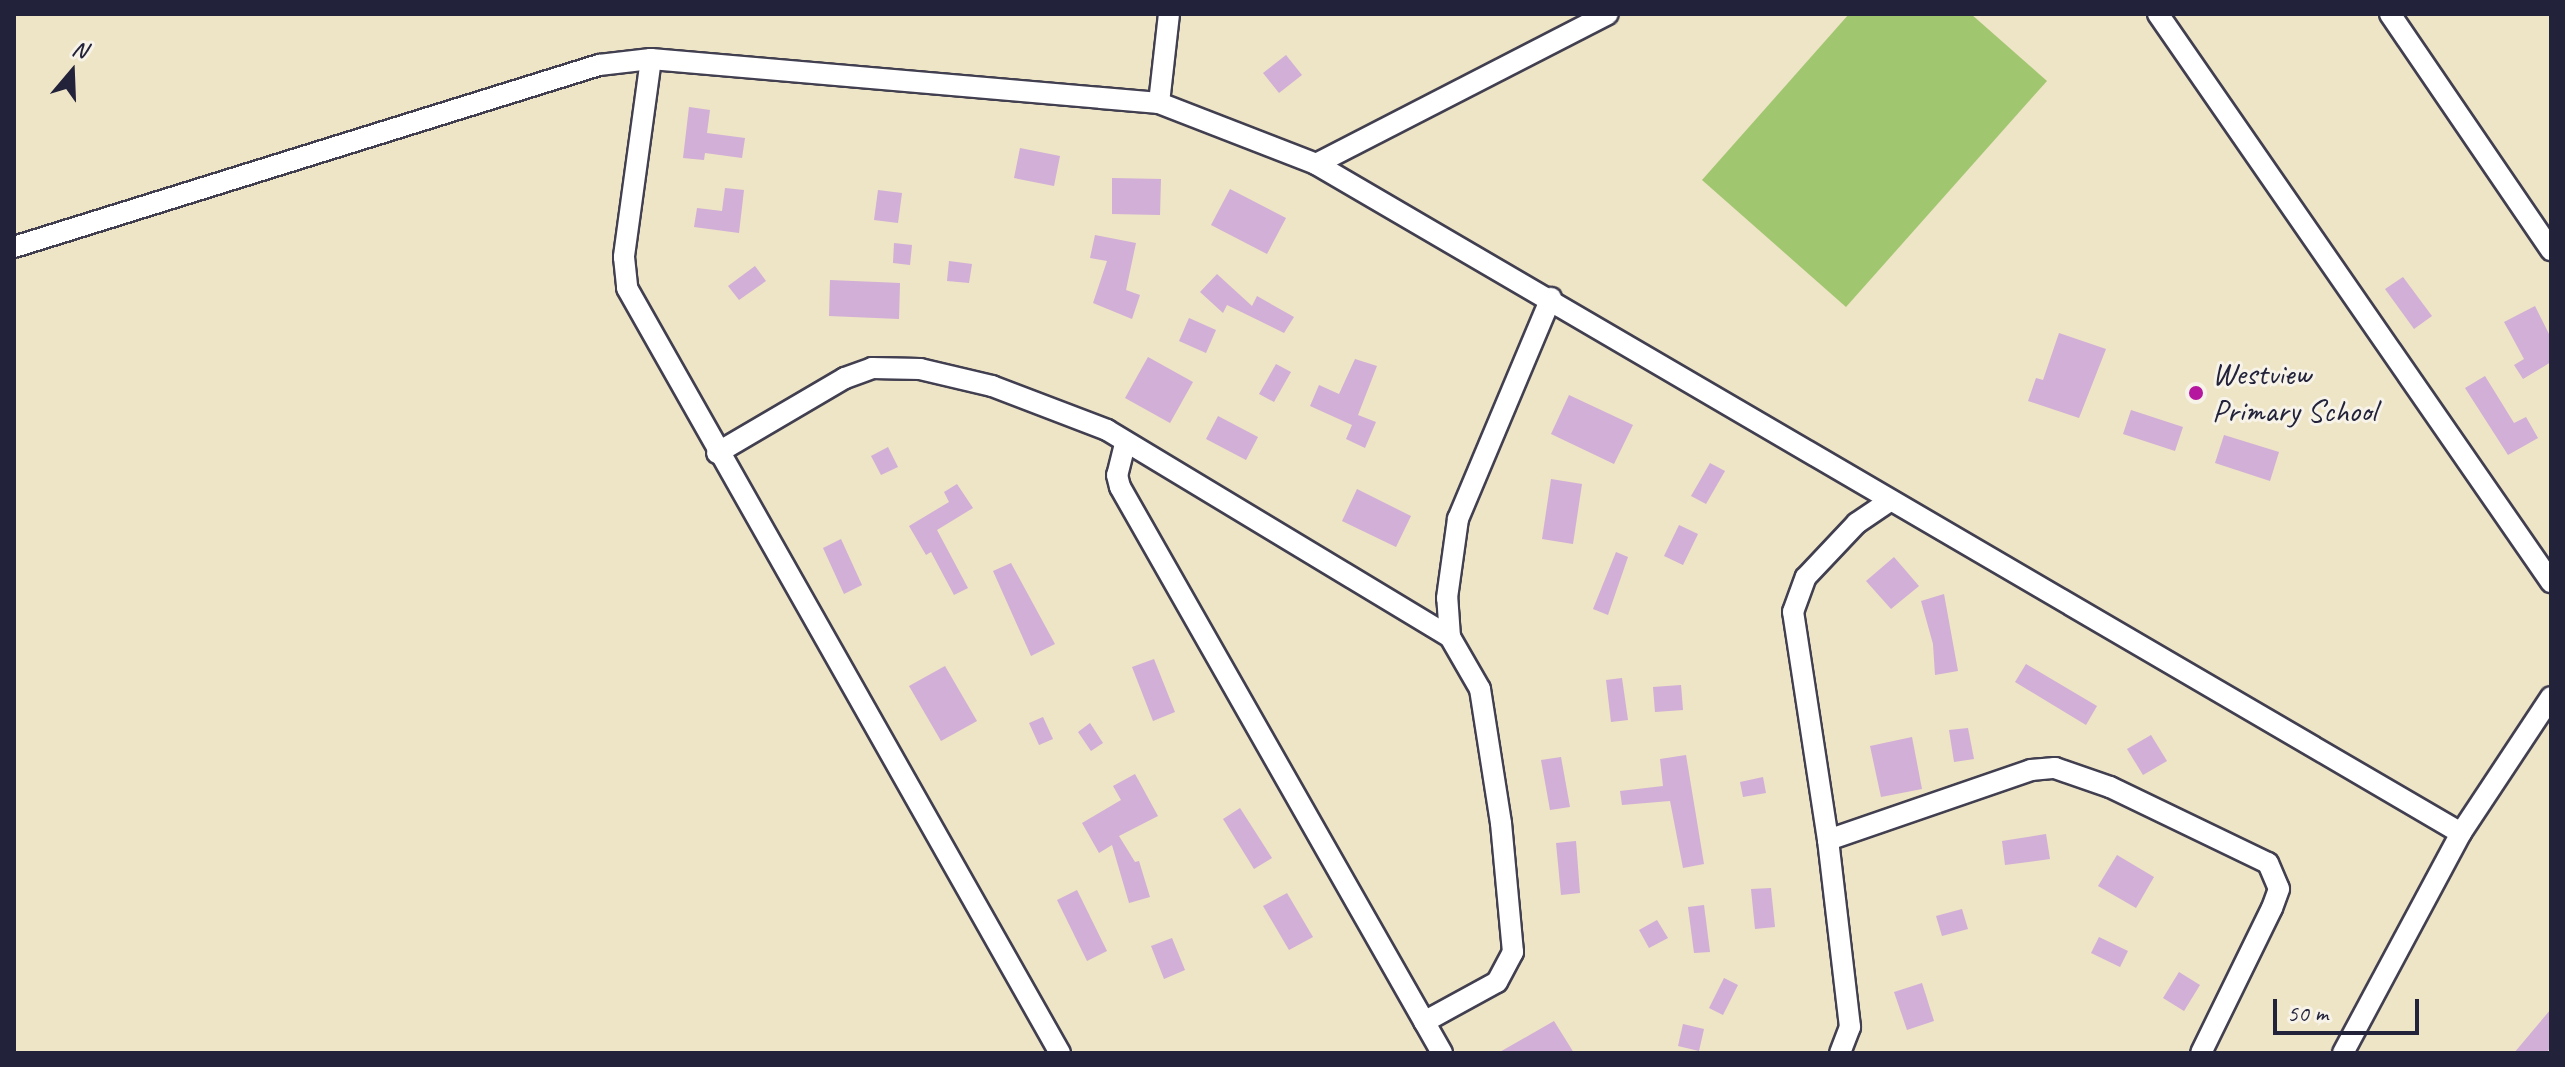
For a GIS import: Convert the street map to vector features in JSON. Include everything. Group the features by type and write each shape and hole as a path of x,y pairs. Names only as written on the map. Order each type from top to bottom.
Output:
{"street":[{"path":"1159,103 1169,14"},
{"path":"1316,164 1608,14"},
{"path":"2158,14 2551,582"},
{"path":"2390,14 2551,250"},
{"path":"651,59 623,272 627,288 717,453 1060,1053"},
{"path":"14,247 599,65 651,59 1159,103 1316,164 1551,298 1890,501 2461,833"},
{"path":"1424,1022 1497,982 1505,974 1513,952 1501,823 1480,689 1450,637 1447,598 1458,519 1551,298"},
{"path":"717,453 845,378 895,366 992,386 1083,418 1450,637"},
{"path":"1125,444 1117,475 1120,487 1442,1053"},
{"path":"1840,1053 1850,1027 1828,840 1793,612 1796,593 1857,523 1890,501"},
{"path":"2343,1053 2461,833 2551,697"},
{"path":"1828,840 2031,770 2055,768 2110,787 2268,863 2279,889 2201,1053"}],"green space":[{"path":"1849,14 1971,14 2047,81 1846,307 1702,180"}],"building":[{"path":"1286,55 1302,75 1279,93 1263,73"},
{"path":"689,107 710,110 707,133 745,138 742,158 705,153 704,160 683,158"},
{"path":"1020,148 1060,156 1054,186 1014,178"},
{"path":"1112,178 1161,179 1160,215 1112,214"},
{"path":"725,188 744,190 739,233 694,227 697,208 722,211"},
{"path":"1230,189 1286,218 1267,254 1211,225"},
{"path":"878,190 902,193 898,223 874,220"},
{"path":"1095,235 1136,243 1126,290 1140,295 1132,319 1093,303 1107,261 1090,258"},
{"path":"894,243 912,245 910,265 893,263"},
{"path":"949,261 972,264 969,283 947,281"},
{"path":"755,266 766,281 739,300 728,286"},
{"path":"1217,274 1252,306 1257,296 1294,317 1284,333 1227,305 1223,313 1200,292"},
{"path":"2403,277 2432,316 2414,329 2385,289"},
{"path":"830,280 900,283 899,319 829,316"},
{"path":"2535,306 2551,338 2551,362 2523,379 2514,365 2524,359 2504,322"},
{"path":"1189,318 1216,330 1206,353 1179,341"},
{"path":"2059,333 2106,349 2079,418 2028,401 2036,378 2043,380"},
{"path":"1148,357 1193,382 1170,423 1125,398"},
{"path":"1355,359 1377,366 1358,415 1376,422 1365,448 1346,439 1352,425 1310,406 1319,385 1339,394"},
{"path":"1276,364 1291,372 1274,402 1259,394"},
{"path":"2485,376 2514,423 2526,417 2538,438 2508,455 2465,388"},
{"path":"1569,395 1633,425 1614,464 1551,434"},
{"path":"2131,410 2183,427 2175,451 2123,434"},
{"path":"1218,416 1258,437 1246,460 1206,439"},
{"path":"2224,435 2279,452 2270,481 2215,463"},
{"path":"888,447 898,467 881,475 871,456"},
{"path":"1710,463 1725,471 1706,504 1691,496"},
{"path":"1551,479 1582,484 1573,544 1542,539"},
{"path":"957,484 973,508 937,530 968,588 954,595 931,552 926,555 909,526 949,502 944,492"},
{"path":"1357,489 1411,516 1396,547 1342,521"},
{"path":"1679,525 1698,534 1683,565 1664,556"},
{"path":"841,539 862,585 844,594 823,548"},
{"path":"1616,552 1628,557 1608,615 1593,609"},
{"path":"1894,557 1919,586 1891,609 1866,581"},
{"path":"1011,563 1055,644 1031,656 993,571"},
{"path":"1944,594 1958,671 1935,675 1933,644 1921,601"},
{"path":"1154,659 1175,712 1153,721 1132,667"},
{"path":"2026,664 2097,706 2086,725 2015,682"},
{"path":"945,666 977,721 941,741 909,686"},
{"path":"1622,678 1628,720 1611,722 1606,680"},
{"path":"1681,685 1683,710 1655,712 1653,687"},
{"path":"1043,717 1053,739 1039,745 1029,723"},
{"path":"1090,723 1103,743 1091,751 1078,732"},
{"path":"1968,728 1974,759 1954,762 1949,730"},
{"path":"2151,735 2167,761 2143,775 2127,749"},
{"path":"1912,737 1922,789 1881,797 1870,746"},
{"path":"1686,755 1704,864 1683,868 1670,801 1622,805 1620,791 1663,786 1660,759"},
{"path":"1561,757 1570,807 1550,810 1541,760"},
{"path":"1135,774 1158,816 1119,836 1135,862 1139,861 1150,897 1129,903 1112,845 1099,853 1082,823 1121,800 1113,786"},
{"path":"1763,777 1766,793 1743,797 1740,782"},
{"path":"1240,808 1272,858 1254,869 1223,819"},
{"path":"2046,834 2050,859 2005,865 2002,841"},
{"path":"1576,841 1580,893 1561,895 1556,843"},
{"path":"2117,855 2154,877 2136,908 2098,886"},
{"path":"1771,888 1775,927 1755,929 1751,889"},
{"path":"1077,890 1107,951 1087,961 1057,900"},
{"path":"1287,893 1313,937 1289,950 1263,906"},
{"path":"1704,905 1710,952 1694,953 1688,907"},
{"path":"1962,909 1968,929 1942,936 1936,916"},
{"path":"1657,920 1668,938 1649,948 1639,930"},
{"path":"2099,937 2128,951 2120,967 2091,953"},
{"path":"1172,938 1185,970 1164,979 1151,946"},
{"path":"2179,972 2200,985 2184,1011 2163,998"},
{"path":"1724,978 1738,985 1723,1015 1709,1008"},
{"path":"1922,983 1934,1021 1907,1030 1894,992"},
{"path":"2551,1009 2551,1047 2546,1053 2514,1053"},
{"path":"1554,1021 1574,1053 1498,1053"},
{"path":"1683,1024 1704,1029 1699,1051 1678,1046"}],"place":[{"name":"Westview Primary School","path":"2196,393"}]}
